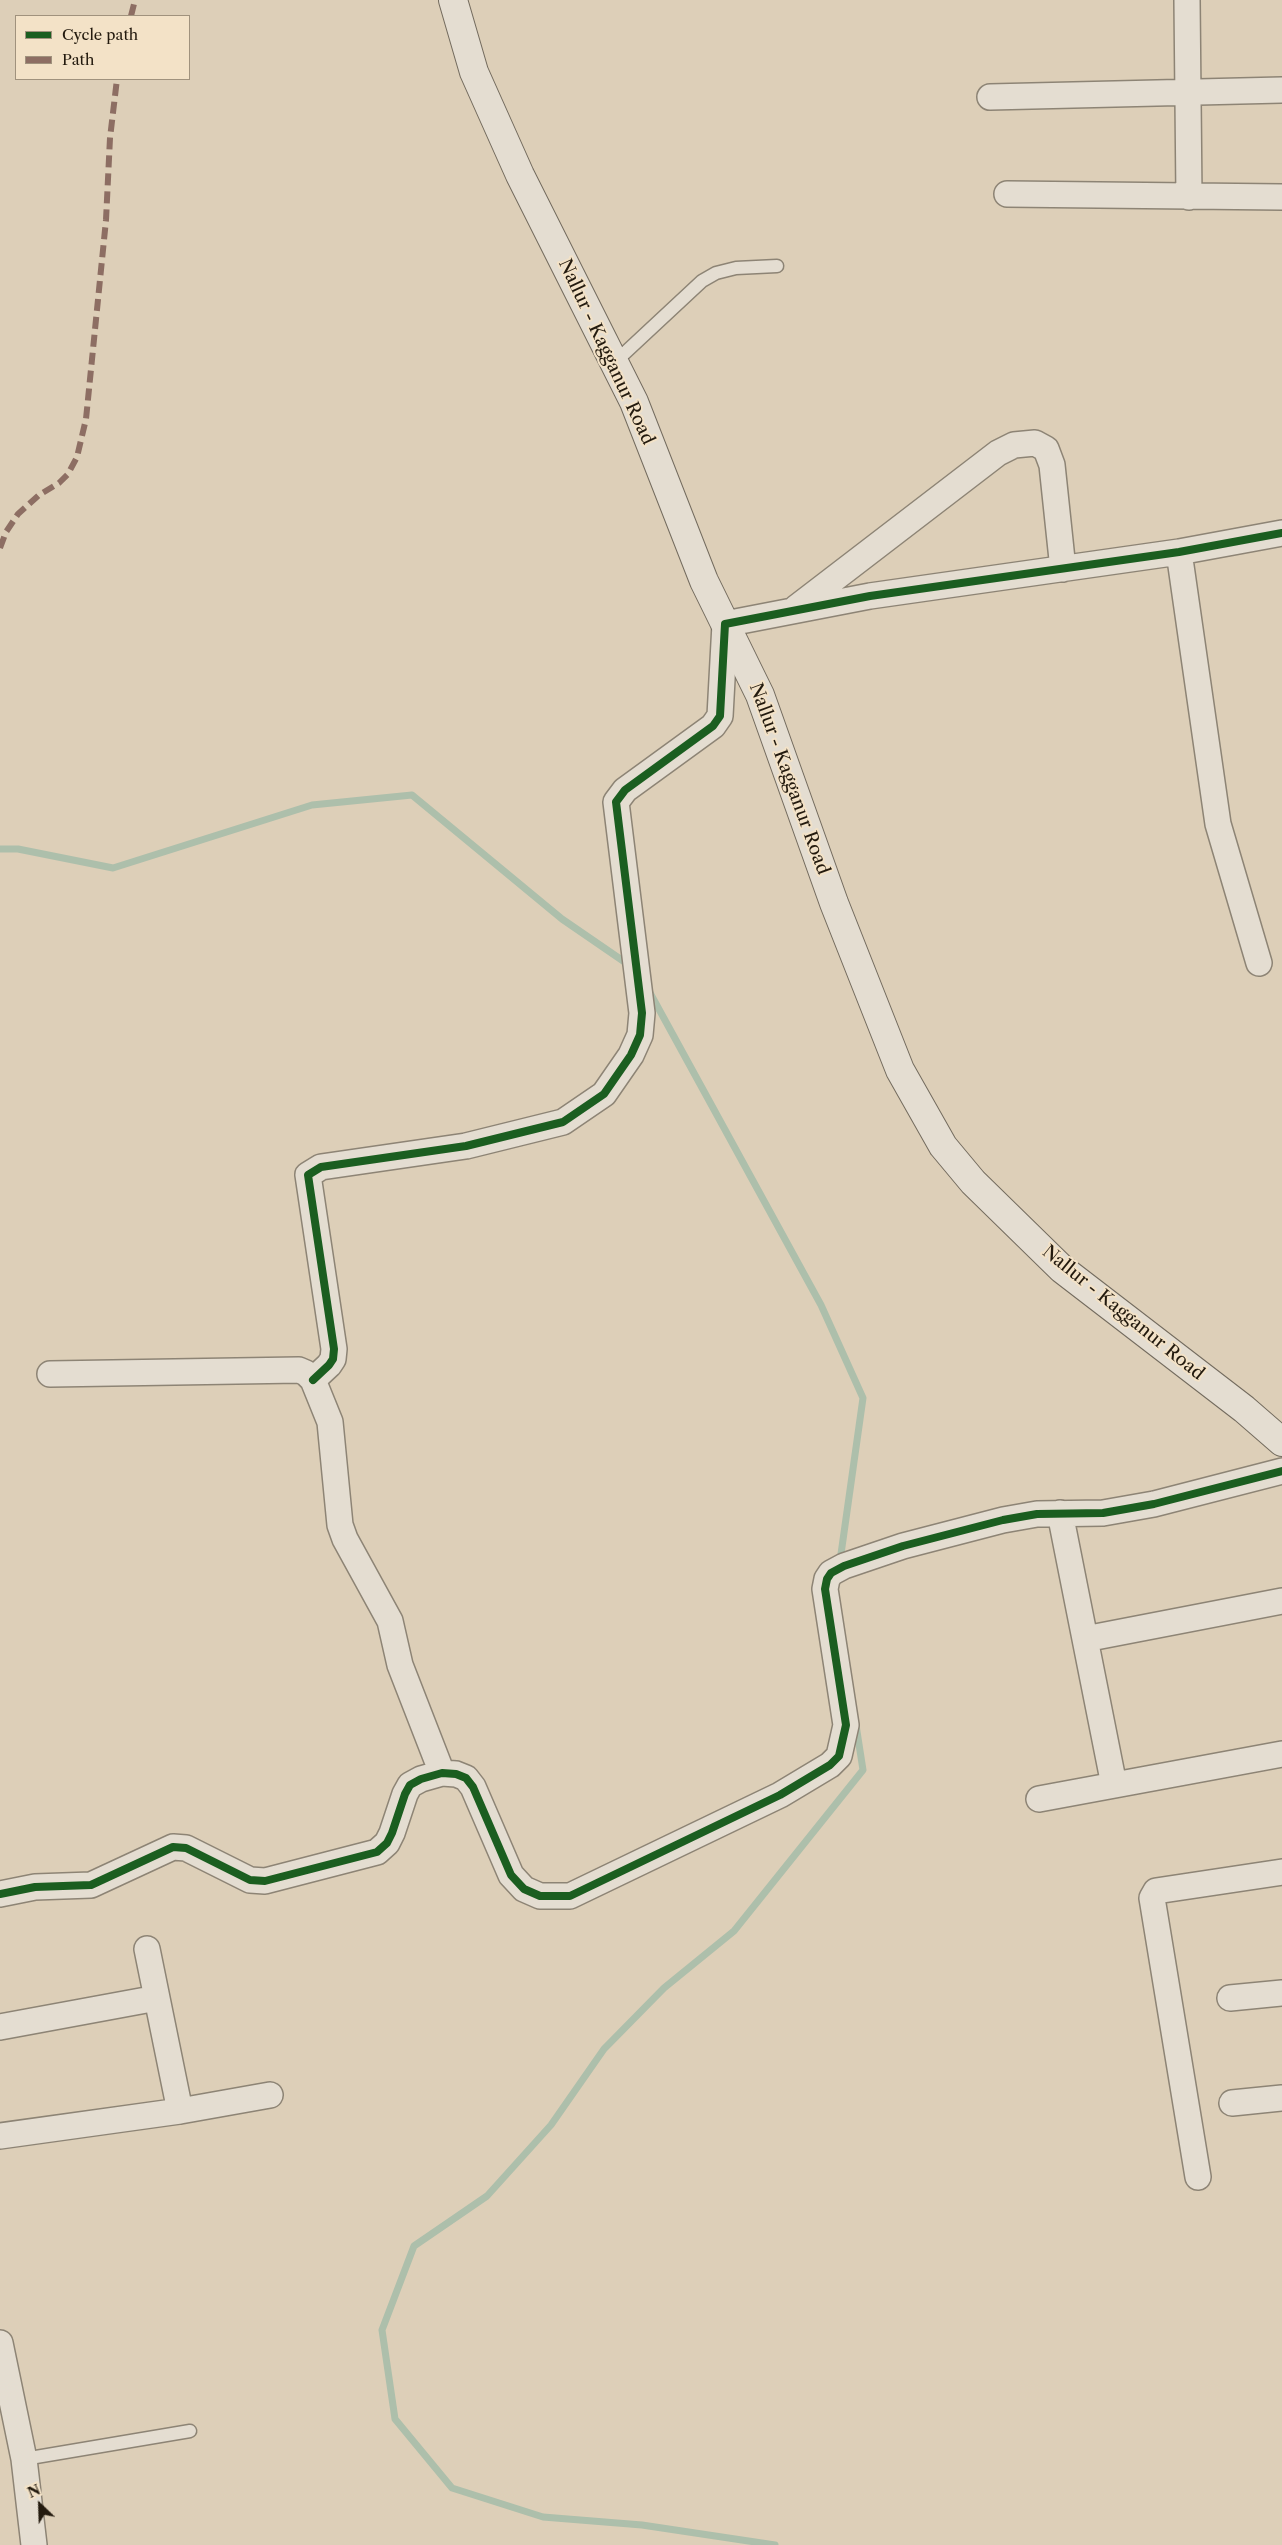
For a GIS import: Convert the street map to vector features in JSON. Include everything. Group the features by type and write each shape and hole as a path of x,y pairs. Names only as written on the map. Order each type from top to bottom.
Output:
{"main road":[{"name":"Nallur - Kagganur Road","path":"453,0 474,72 516,167 634,402 704,581 760,695 834,903 900,1070 942,1146 973,1182 1062,1269 1244,1409 1282,1442"}],"street":[{"path":"1187,0 1189,197"},
{"path":"990,97 1282,90"},
{"path":"1007,194 1282,197"},
{"path":"792,611 998,453 1014,445 1035,443 1046,449 1052,466 1064,569"},
{"path":"313,1380 329,1366 333,1359 334,1349 308,1174 321,1167 466,1146 564,1122 604,1094 632,1055 640,1035 642,1013 616,802 625,790 713,726 720,716 725,624 870,596 1179,552 1282,533"},
{"path":"1179,552 1218,824 1259,963"},
{"path":"50,1374 298,1370 306,1373 313,1380 330,1422 340,1524 345,1539 390,1621 400,1665 442,1773"},
{"path":"0,1894 35,1887 91,1885 173,1847 191,1850 250,1880 265,1881 377,1852 387,1843 392,1833 405,1794 410,1785 421,1779 442,1773 456,1774 466,1778 473,1787 511,1875 524,1889 540,1896 555,1897 576,1893 780,1795 830,1765 839,1756 846,1725 825,1589 827,1579 832,1573 844,1566 903,1546 1003,1520 1037,1514 1103,1513 1154,1504 1282,1471"},
{"path":"1060,1513 1114,1785"},
{"path":"1085,1639 1282,1601"},
{"path":"1039,1799 1282,1754"},
{"path":"1198,2177 1152,1898 1156,1891 1282,1872"},
{"path":"147,1949 180,2111"},
{"path":"1230,1998 1282,1993"},
{"path":"0,2027 157,1998"},
{"path":"0,2136 180,2111 270,2096"},
{"path":"1232,2102 1282,2098"},
{"path":"0,2343 24,2459 34,2545"}],"lane":[{"path":"614,364 702,281 716,273 736,268 776,266"},
{"path":"24,2459 190,2430"}],"waterway":[{"path":"0,849 18,849 113,868 312,805 412,795 562,919 629,965"},
{"path":"649,991 821,1305 863,1398 840,1561"},
{"path":"775,2545 642,2525 543,2517 452,2488 395,2419 382,2330 414,2246 487,2196 551,2125 604,2049 664,1988 734,1931 863,1770 856,1725"}],"marked path":[{"path":"131,15 135,0"},
{"path":"0,548 6,532 18,514 39,495 59,483 68,474 77,457 86,419 106,220 110,138 117,80"}],"cycle path":[{"path":"313,1380 329,1365 333,1359 334,1349 308,1175 321,1167 466,1146 563,1122 604,1094 631,1055 640,1035 642,1013 616,802 625,790 713,726 720,716 725,624 870,596 1179,552 1282,533"},
{"path":"0,1894 35,1887 91,1885 173,1847 186,1848 250,1880 265,1881 377,1852 387,1843 392,1833 405,1794 410,1785 421,1779 442,1773 456,1774 466,1778 473,1787 511,1875 524,1889 540,1896 570,1896 780,1795 830,1765 839,1756 846,1725 825,1589 827,1579 831,1573 844,1566 903,1546 1003,1520 1037,1514 1103,1513 1154,1504 1282,1471"}]}
